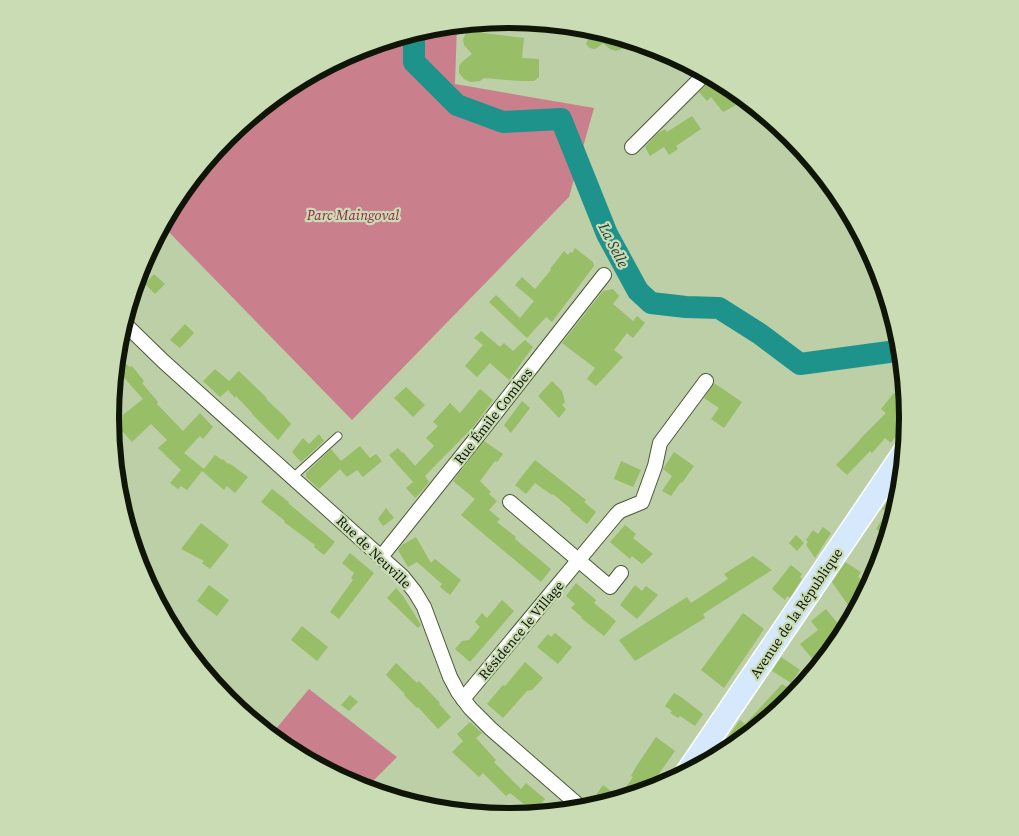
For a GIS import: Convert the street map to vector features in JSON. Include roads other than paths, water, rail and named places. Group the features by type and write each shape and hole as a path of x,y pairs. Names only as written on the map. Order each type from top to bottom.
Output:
{"main road":[{"name":"Avenue de la République","path":"695,761 897,465"}],"street":[{"path":"632,147 700,78"},
{"name":"Rue Émile Combes","path":"380,557 604,275"},
{"name":"Rue de Neuville","path":"130,329 163,361 403,577 420,599 428,615 453,685 463,699 476,716 576,803"},
{"name":"Résidence le Village","path":"463,699 616,515 620,511 642,502 663,439 706,380"},
{"path":"510,502 610,587 622,573"}],"lane":[{"path":"293,477 338,436"}],"waterway":[{"name":"La Selle","path":"414,40 414,62 457,105 503,122 561,119 607,234 638,291 651,303 719,308 760,334 800,364 894,351"}],"park label":[{"name":"Parc Maingoval","path":"353,215"}]}
